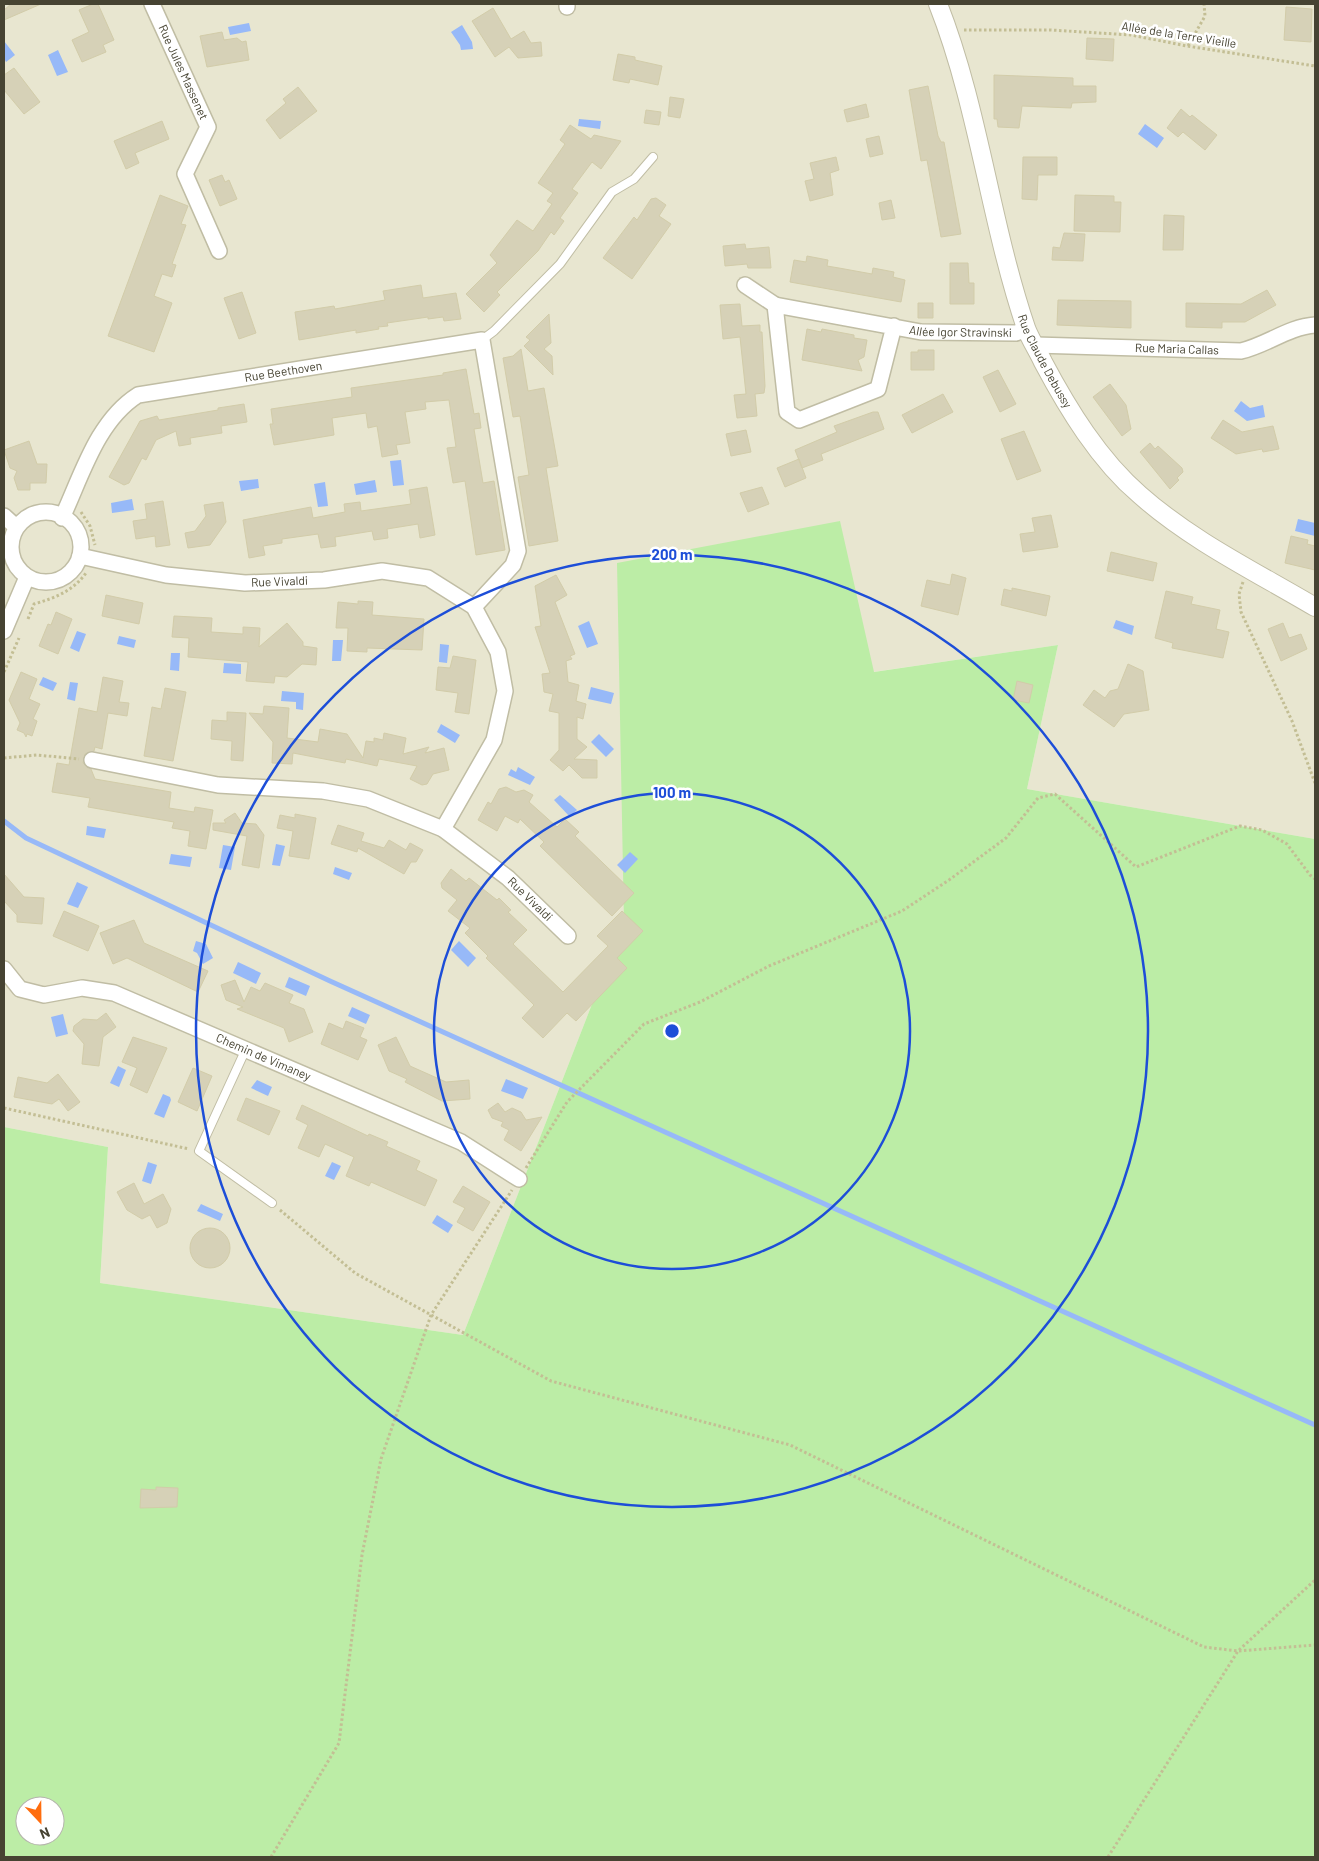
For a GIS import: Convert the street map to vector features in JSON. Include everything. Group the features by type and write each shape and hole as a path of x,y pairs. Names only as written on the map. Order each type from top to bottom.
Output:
{"street":[{"name":"Rue Jules Massenet","path":"152,4 208,126 185,174 219,251"},
{"name":"Rue Claude Debussy","path":"938,4 949,30 971,105 994,215 1031,337 1063,399 1101,452 1139,494 1177,524 1315,607"},
{"name":"Allée Igor Stravinski","path":"745,285 775,305 921,332 1016,333 1031,337"},
{"name":"Allée Igor Stravinski","path":"775,305 787,412 799,420 878,389 894,326"},
{"name":"Rue Maria Callas","path":"1031,337 1241,351 1260,345 1293,329 1315,325"},
{"path":"474,607 513,565 518,551 482,340"},
{"name":"Rue Beethoven","path":"62,518 111,418 124,404 138,394 482,340"},
{"path":"44,512 55,514 62,518 72,524 77,532 80,542 80,556 70,572 61,579 44,582 27,577 18,570 13,560 11,548 16,527 25,519 44,512"},
{"path":"4,516 16,527"},
{"name":"Rue Vivaldi","path":"80,556 166,575 246,583 324,580 382,571 428,578 474,607 498,652 505,691 494,740 444,828"},
{"path":"4,631 27,577"},
{"name":"Rue Vivaldi","path":"92,760 218,784 323,791 368,798 444,828 508,878 568,936"},
{"name":"Chemin de Vimaney","path":"4,969 20,989 44,995 82,988 114,992 461,1142 519,1179"}],"lane":[{"path":"482,340 494,331 560,264 612,192 634,179 653,157"},
{"path":"245,1050 199,1151 272,1203"}],"path":[{"path":"1188,46 1205,16 1204,4"},
{"name":"Allée de la Terre Vieille","path":"949,30 1051,30 1131,35 1315,66"},
{"path":"26,621 34,604 57,597 78,584 95,560 96,549 90,526 79,509"},
{"path":"1248,567 1239,594 1241,612 1292,721 1315,783"},
{"path":"4,672 23,630"},
{"path":"4,758 37,755 92,760"},
{"path":"271,1857 339,1743 362,1555 381,1460 431,1315 567,1102 644,1024 700,1002 769,966 902,911 949,880 1006,838 1038,798 1055,794 1136,867 1240,826 1262,830 1286,844 1310,876 1315,879"},
{"path":"4,1108 199,1151"},
{"path":"272,1203 355,1273 551,1382 790,1445 1204,1647 1238,1651 1315,1644"},
{"path":"1108,1857 1238,1651 1315,1580"}],"shaded area":[{"path":"4,4 1315,4 1315,839 1027,789 1058,645 873,672 839,521 624,922 463,1335 100,1283 108,1147 4,1127"}],"green space":[{"path":"840,521 874,672 1058,645 1027,789 1315,839 1315,1857 4,1857 4,1127 108,1147 100,1283 463,1335 624,922 617,563"}],"water":[{"path":"249,23 251,31 230,35 228,27"},
{"path":"462,25 472,42 473,49 461,50 460,45 451,32"},
{"path":"4,41 15,55 6,62 4,58"},
{"path":"58,50 68,72 57,76 48,55"},
{"path":"579,119 601,121 600,129 578,126"},
{"path":"1145,124 1164,138 1157,148 1138,134"},
{"path":"1241,401 1250,408 1263,405 1265,417 1247,421 1234,411"},
{"path":"401,460 404,485 393,486 390,461"},
{"path":"258,479 259,488 241,491 239,481"},
{"path":"375,480 377,492 356,495 354,484"},
{"path":"325,482 328,506 318,507 314,484"},
{"path":"132,499 134,510 112,513 111,503"},
{"path":"1298,519 1315,523 1315,536 1295,531"},
{"path":"1116,620 1134,626 1132,635 1113,628"},
{"path":"589,621 598,644 587,648 578,626"},
{"path":"77,631 86,634 79,652 70,648"},
{"path":"119,636 136,640 134,648 117,644"},
{"path":"333,640 343,640 341,661 332,661"},
{"path":"440,644 449,645 447,663 439,662"},
{"path":"171,653 180,653 179,671 170,670"},
{"path":"224,663 241,664 241,674 223,673"},
{"path":"43,677 57,683 53,691 39,685"},
{"path":"70,682 78,683 75,701 67,699"},
{"path":"591,687 614,693 611,704 588,699"},
{"path":"282,691 304,693 303,710 296,709 296,702 281,701"},
{"path":"441,724 460,735 455,743 437,732"},
{"path":"599,734 614,749 606,757 591,742"},
{"path":"518,767 535,777 530,785 508,775 511,769 516,772"},
{"path":"560,795 577,810 570,817 554,800"},
{"path":"87,826 106,829 104,838 86,835"},
{"path":"276,844 285,846 280,866 272,865"},
{"path":"223,845 235,847 231,870 219,868"},
{"path":"630,852 638,859 625,873 617,865"},
{"path":"171,854 192,857 190,867 169,864"},
{"path":"335,867 352,873 349,880 333,874"},
{"path":"77,882 88,887 78,908 67,904"},
{"path":"196,941 206,944 213,958 203,964 197,953 193,951"},
{"path":"459,941 476,958 468,967 451,950"},
{"path":"238,962 261,973 256,984 233,973"},
{"path":"289,977 310,986 306,996 285,987"},
{"path":"352,1007 370,1015 366,1024 348,1016"},
{"path":"63,1014 68,1034 56,1037 51,1017"},
{"path":"118,1066 126,1070 119,1087 110,1083"},
{"path":"506,1079 528,1088 523,1099 501,1091"},
{"path":"257,1080 272,1087 268,1096 251,1088"},
{"path":"163,1094 170,1097 171,1100 164,1118 154,1114"},
{"path":"148,1162 157,1165 151,1184 142,1181"},
{"path":"332,1162 341,1166 334,1180 325,1176"},
{"path":"201,1204 223,1214 220,1221 197,1211"},
{"path":"437,1215 453,1225 448,1233 432,1223"}],"building":[{"path":"11,4 41,4 4,20 4,10"},
{"path":"93,4 98,4 114,40 103,45 106,52 82,62 72,40 89,32 79,10"},
{"path":"1286,7 1312,9 1311,42 1284,40"},
{"path":"493,8 511,39 524,31 531,43 541,42 542,56 518,58 509,47 495,57 472,21"},
{"path":"222,32 224,40 237,38 242,42 246,41 249,60 207,67 200,36"},
{"path":"1087,38 1114,39 1113,61 1086,59"},
{"path":"618,54 635,57 635,60 662,66 658,85 630,79 629,83 613,80"},
{"path":"14,68 40,102 24,114 4,90 4,75"},
{"path":"994,75 1073,78 1073,86 1096,86 1096,102 1072,103 1071,108 1022,106 1019,128 998,127 997,119 994,119"},
{"path":"928,86 938,136 941,142 944,142 961,234 941,237 927,160 921,161 909,90"},
{"path":"298,87 317,111 280,139 266,120 286,103 283,99"},
{"path":"670,97 684,99 680,118 668,116"},
{"path":"866,104 869,117 847,122 844,110"},
{"path":"1181,109 1190,117 1192,115 1217,135 1205,150 1183,132 1178,137 1167,128"},
{"path":"646,110 661,112 659,125 644,123"},
{"path":"162,121 169,139 135,153 139,163 126,169 114,141"},
{"path":"570,125 591,139 594,135 621,141 601,169 592,162 572,189 578,193 560,218 564,221 554,235 551,232 538,251 497,292 500,295 484,312 466,294 497,263 490,255 517,220 533,231 552,204 547,201 553,193 538,183 565,144 560,140"},
{"path":"879,136 883,154 870,157 866,139"},
{"path":"836,157 839,170 830,173 833,195 810,201 805,181 814,179 810,163"},
{"path":"1023,157 1057,157 1057,175 1038,175 1037,200 1022,199"},
{"path":"222,175 225,182 229,180 237,199 220,206 209,180"},
{"path":"160,195 188,206 181,224 186,225 172,264 176,265 172,277 162,274 154,296 172,303 154,352 108,336"},
{"path":"1075,195 1114,196 1114,202 1121,202 1120,232 1074,231"},
{"path":"656,198 666,205 659,216 671,224 632,279 603,258 634,217 637,220 651,199"},
{"path":"891,200 895,218 882,220 879,203"},
{"path":"1164,215 1184,216 1183,250 1163,250"},
{"path":"1064,233 1085,234 1083,261 1052,260 1053,247 1060,248"},
{"path":"745,244 746,249 769,247 771,268 748,268 747,264 725,266 723,246"},
{"path":"807,256 828,260 827,266 872,274 873,268 894,272 893,277 905,280 901,302 790,282 794,260 806,262"},
{"path":"950,263 968,263 969,283 974,283 974,304 950,304"},
{"path":"421,285 423,298 456,293 461,319 444,321 443,317 428,319 428,317 387,323 388,326 378,327 379,329 356,333 356,330 299,340 295,312 334,306 335,309 385,300 383,291"},
{"path":"1267,290 1276,305 1245,322 1222,322 1222,328 1186,327 1186,303 1241,304"},
{"path":"242,292 256,333 239,339 224,298"},
{"path":"1058,300 1131,301 1131,328 1057,325"},
{"path":"918,303 933,303 933,318 918,318"},
{"path":"740,304 742,326 760,325 765,386 764,393 755,394 757,416 737,418 734,395 746,394 740,337 723,339 720,305"},
{"path":"549,314 551,343 544,349 552,356 553,375 524,346 530,340 526,337"},
{"path":"807,329 821,332 822,329 854,335 854,338 867,340 864,357 858,360 862,371 802,360"},
{"path":"521,349 528,391 544,388 558,466 546,468 558,541 529,546 518,477 529,475 520,416 513,417 503,358 513,356"},
{"path":"918,350 934,350 934,370 911,370 911,352 918,352"},
{"path":"466,369 474,414 479,413 481,428 474,429 483,483 494,481 505,550 476,555 465,481 453,483 447,448 456,447 449,400 425,402 426,409 405,412 410,443 396,445 398,454 382,457 377,426 368,428 366,413 332,418 334,435 274,445 270,424 273,424 271,409 352,397 351,388 443,375 443,373"},
{"path":"998,370 1016,404 1000,412 983,377"},
{"path":"1110,384 1126,405 1131,429 1122,436 1093,397"},
{"path":"943,394 953,412 912,433 902,415"},
{"path":"244,404 247,422 221,426 222,433 190,438 191,444 179,446 176,431 156,440 146,460 142,458 129,483 124,485 109,477 140,421 157,416 159,420"},
{"path":"873,412 878,412 884,429 821,454 823,460 802,468 795,450 837,432 834,426"},
{"path":"1223,420 1242,432 1273,426 1279,449 1263,452 1262,449 1236,454 1211,438"},
{"path":"746,430 751,452 731,456 726,434"},
{"path":"1024,431 1041,471 1017,480 1001,439"},
{"path":"29,441 37,464 47,464 46,483 30,483 30,490 18,490 14,478 17,471 10,468 4,450"},
{"path":"1150,443 1155,449 1158,446 1182,468 1183,472 1177,478 1179,480 1170,489 1140,452"},
{"path":"799,459 806,478 785,487 777,468"},
{"path":"427,487 435,535 420,538 418,524 387,529 388,538 374,540 372,531 335,537 336,546 321,548 318,534 282,539 282,543 263,546 265,555 249,558 243,520 311,507 313,518 345,512 344,504 360,502 361,511 411,504 409,490"},
{"path":"762,487 769,504 748,512 740,493"},
{"path":"163,501 170,545 156,547 155,536 136,539 133,521 147,519 145,504"},
{"path":"223,502 226,522 210,545 188,548 185,533 195,531 206,516 204,505"},
{"path":"1051,515 1058,547 1023,552 1020,534 1035,532 1032,518"},
{"path":"1291,536 1308,540 1307,544 1315,546 1315,570 1285,563"},
{"path":"1111,552 1157,563 1153,581 1107,571"},
{"path":"952,574 966,578 958,615 921,606 927,580 950,585"},
{"path":"556,575 567,595 555,602 575,654 570,656 572,659 566,661 568,682 579,685 576,701 586,704 583,719 577,717 577,739 587,747 574,759 597,760 597,778 582,778 569,765 563,771 550,760 559,750 559,713 549,711 553,694 544,692 542,674 550,673 535,627 541,626 535,586"},
{"path":"1012,588 1050,596 1046,616 1001,605 1004,589 1012,591"},
{"path":"1166,591 1193,597 1191,604 1220,610 1216,629 1229,632 1223,658 1172,648 1173,643 1155,638"},
{"path":"106,595 143,603 139,624 102,616"},
{"path":"358,601 373,602 372,615 424,619 422,650 367,648 367,652 347,651 348,628 336,628 338,602 358,604"},
{"path":"56,612 72,619 58,654 39,646 48,624 51,625"},
{"path":"174,616 212,618 211,632 243,634 243,627 260,628 259,647 287,623 303,642 303,646 317,648 316,665 302,664 287,677 275,676 274,683 246,681 248,662 188,657 189,638 172,637"},
{"path":"1283,623 1289,638 1301,634 1307,649 1281,661 1268,629"},
{"path":"453,656 476,660 469,714 455,712 458,693 436,690 438,667 450,668"},
{"path":"1128,664 1143,671 1149,710 1124,714 1114,727 1083,705 1094,690 1105,698 1110,691 1118,689"},
{"path":"21,672 37,679 29,699 40,704 33,719 37,721 32,736 27,734 26,737 24,733 17,730 20,723 9,700"},
{"path":"103,677 123,681 119,702 129,703 127,716 108,713 102,749 95,747 94,751 85,754 83,763 91,769 95,779 171,792 169,808 194,812 195,807 213,810 206,849 188,846 190,831 172,828 174,822 88,807 90,798 52,792 57,763 69,765 79,708 97,712"},
{"path":"1017,681 1033,685 1029,703 1013,700"},
{"path":"165,688 186,692 173,761 144,756 152,707 161,709"},
{"path":"264,706 289,708 287,738 318,742 320,729 347,734 363,758 366,741 374,742 374,738 383,740 384,733 406,738 403,754 429,747 425,753 444,748 449,770 433,774 427,784 422,785 410,779 417,766 379,759 377,766 346,759 345,763 293,753 292,764 272,763 273,742 249,713 263,714"},
{"path":"227,712 246,713 243,761 231,760 232,741 211,739 212,720 227,721"},
{"path":"506,787 516,792 524,790 533,795 529,802 557,827 565,819 579,832 575,836 634,893 612,916 540,846 544,842 520,819 518,823 505,816 497,831 478,820 488,802 491,804 499,789"},
{"path":"235,813 242,823 256,824 264,835 259,868 242,865 247,836 213,830 213,823 226,823 224,820"},
{"path":"295,814 316,818 309,859 289,856 293,831 277,828 280,815 295,818"},
{"path":"338,825 364,833 361,841 384,848 389,840 406,850 410,843 423,850 416,862 411,862 404,874 358,848 357,852 331,844"},
{"path":"451,869 466,881 469,878 497,900 499,898 511,910 508,912 527,930 513,944 563,992 608,946 597,936 622,911 643,931 617,958 627,968 576,1021 567,1013 543,1038 522,1018 534,1005 486,958 488,956 465,933 470,928 448,911 457,900 442,888 441,883"},
{"path":"4,874 24,897 44,898 42,924 17,922 17,915 4,901"},
{"path":"64,911 99,926 88,951 53,936"},
{"path":"134,920 144,943 208,971 198,992 127,958 113,964 100,933"},
{"path":"235,980 244,1002 251,987 260,991 265,983 293,995 289,1003 304,1009 313,1032 289,1042 284,1028 237,1009 243,1007 226,1000 221,985"},
{"path":"106,1013 116,1027 103,1037 99,1066 82,1064 84,1044 73,1031 74,1026 83,1019 97,1020"},
{"path":"346,1021 364,1028 360,1037 367,1040 358,1060 321,1044 329,1023 343,1029"},
{"path":"133,1037 167,1048 147,1093 130,1085 137,1068 122,1062"},
{"path":"396,1037 410,1066 446,1082 469,1080 470,1099 442,1101 405,1082 407,1079 389,1071 378,1045"},
{"path":"193,1068 212,1076 197,1111 178,1102"},
{"path":"58,1074 80,1102 68,1111 59,1099 52,1104 14,1097 18,1077 47,1083"},
{"path":"246,1098 280,1111 269,1135 237,1120"},
{"path":"498,1103 505,1112 512,1108 521,1112 526,1120 542,1117 521,1151 504,1140 509,1130 501,1126 503,1122 492,1118 488,1110"},
{"path":"302,1105 368,1136 369,1134 388,1142 386,1146 420,1161 416,1170 437,1180 425,1206 371,1182 369,1186 346,1176 354,1157 325,1144 319,1157 298,1148 308,1125 296,1119"},
{"path":"134,1183 144,1204 163,1194 171,1209 167,1223 157,1228 150,1215 142,1219 127,1210 117,1192"},
{"path":"463,1186 490,1202 473,1231 457,1222 465,1208 453,1202"},
{"path":"206,1228 214,1228 221,1231 227,1237 230,1248 227,1259 221,1265 214,1268 206,1268 199,1265 193,1259 190,1252 190,1244 193,1237 199,1231"},
{"path":"156,1487 178,1488 177,1507 140,1508 141,1489 156,1490"}],"waterway":[{"path":"4,821 26,838 330,981 1315,1425"}]}
